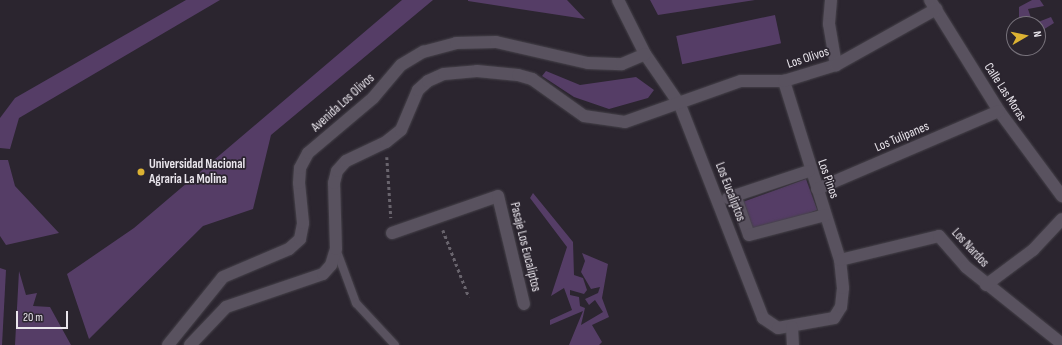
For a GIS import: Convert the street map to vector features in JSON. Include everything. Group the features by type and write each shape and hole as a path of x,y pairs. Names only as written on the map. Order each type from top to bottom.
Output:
{"street":[{"name":"Los Eucaliptos","path":"618,0 645,54 680,105 720,201 763,318 778,328 792,327 834,318 841,307 843,288"},
{"path":"831,0 829,24 836,65"},
{"name":"Los Olivos","path":"336,249 334,183 337,171 346,160 386,142 401,130 418,90 444,74 477,71 532,79 584,116 597,121 625,122 680,105 701,94 741,81 784,81 836,65 933,4"},
{"name":"Calle Las Moras","path":"933,4 999,111 1062,196"},
{"name":"Avenida Los Olivos","path":"168,345 223,277 289,249 300,239 303,223 299,183 300,168 308,153 373,98 401,65 423,52 456,43 496,42 588,63 622,64 645,54"},
{"name":"Los Pinos","path":"784,81 809,171 817,189 840,260 843,288"},
{"name":"Los Tulipanes","path":"817,189 999,111"},
{"path":"720,201 809,171"},
{"path":"735,195 749,235 825,215"},
{"name":"Pasaje Los Eucaliptos","path":"439,218 498,196 524,304"},
{"path":"392,233 439,218"},
{"path":"986,285 1033,250 1062,219"},
{"name":"Los Nardos","path":"840,260 934,234 986,285 1060,339"},
{"path":"190,345 226,307 323,274 331,265 336,249"},
{"path":"792,327 793,345"}],"lane":[{"path":"336,249 356,303 395,345"}],"path":[{"path":"386,142 392,233"},
{"path":"439,218 469,296"}],"shaded area":[{"path":"186,0 220,0 19,118 10,149 0,148 0,118 15,98"},
{"path":"402,0 433,0 271,135 253,209 203,226 89,339 67,274 134,228"},
{"path":"468,0 567,0 585,19 468,1"},
{"path":"650,0 755,0 658,15"},
{"path":"1032,0 1040,0 1044,6 1028,9 1030,16 1019,16 1019,7"},
{"path":"775,15 781,43 682,64 676,36"},
{"path":"1051,17 1054,23 1046,28 1046,19"},
{"path":"546,71 580,85 636,77 654,90 648,98 609,109 574,97 542,76"},
{"path":"0,160 8,160 15,186 59,233 6,245 0,236"},
{"path":"806,179 817,210 752,234 741,203"},
{"path":"533,193 573,242 574,275 583,278 587,290 584,294 570,290 570,295 579,297 580,306 585,308 581,325 603,312 595,300 589,305 585,299 598,293 600,287 591,289 581,272 585,261 582,253 608,264 602,298 609,317 592,325 602,342 599,345 569,345 583,311 550,325 550,320 572,310 564,288 551,296 567,247 530,198"},
{"path":"0,268 6,270 2,345 0,345"},
{"path":"19,271 26,295 37,293 33,306 50,307 71,345 15,345"}],"place":[{"name":"Universidad Nacional Agraria La Molina","path":"141,172"}]}
